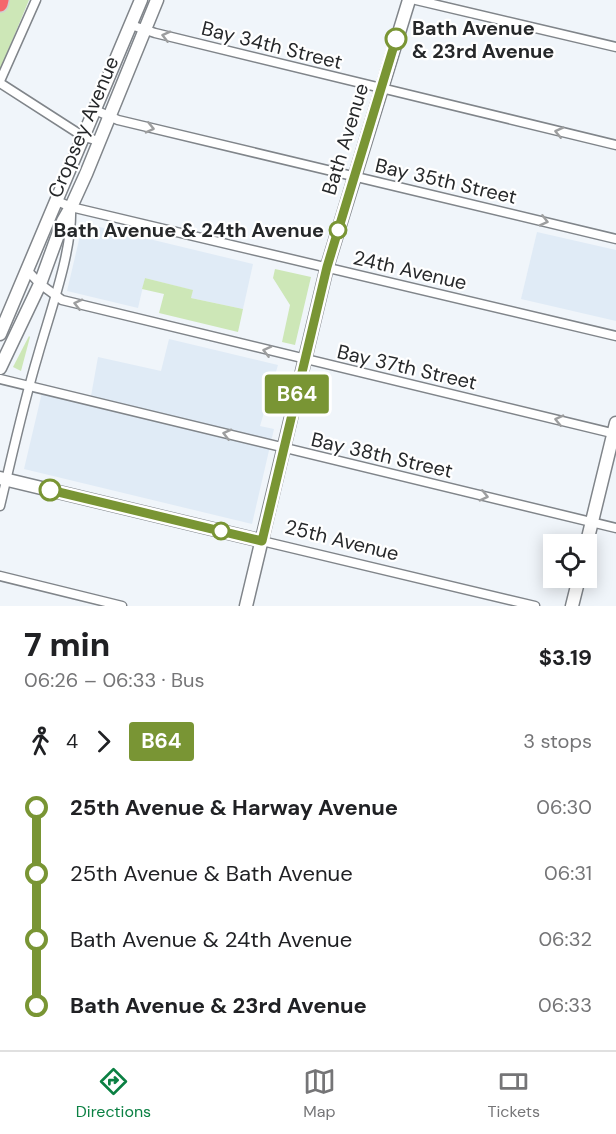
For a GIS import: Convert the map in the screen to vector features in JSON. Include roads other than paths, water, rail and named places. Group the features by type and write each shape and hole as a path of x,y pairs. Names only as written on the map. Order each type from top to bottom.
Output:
{"street":[{"path":"36,0 0,82 84,137 99,141"},
{"name":"Cropsey Avenue","path":"0,334 141,0"},
{"name":"Cropsey Avenue","path":"0,368 40,284 63,221 110,116 157,0"},
{"name":"Bath Avenue","path":"246,606 327,267 408,0"},
{"path":"416,0 616,47"},
{"name":"Bay 34th Street","path":"130,25 381,89 616,145"},
{"name":"Bay 35th Street","path":"95,110 118,120 616,239"},
{"name":"24th Avenue","path":"57,201 71,207 616,336"},
{"path":"0,506 3,479 55,295 72,225 71,207"},
{"name":"Bay 37th Street","path":"26,269 40,284 62,300 305,360 615,430"},
{"name":"Bay 38th Street","path":"0,379 616,528"},
{"path":"589,534 615,430"},
{"name":"25th Avenue","path":"3,479 535,606"},
{"path":"0,576 122,606"},
{"path":"572,606 576,588"}],"place":[{"name":"Bath Avenue & 23rd Avenue","path":"396,39"},
{"name":"Bath Avenue & 24th Avenue","path":"338,230"}]}
